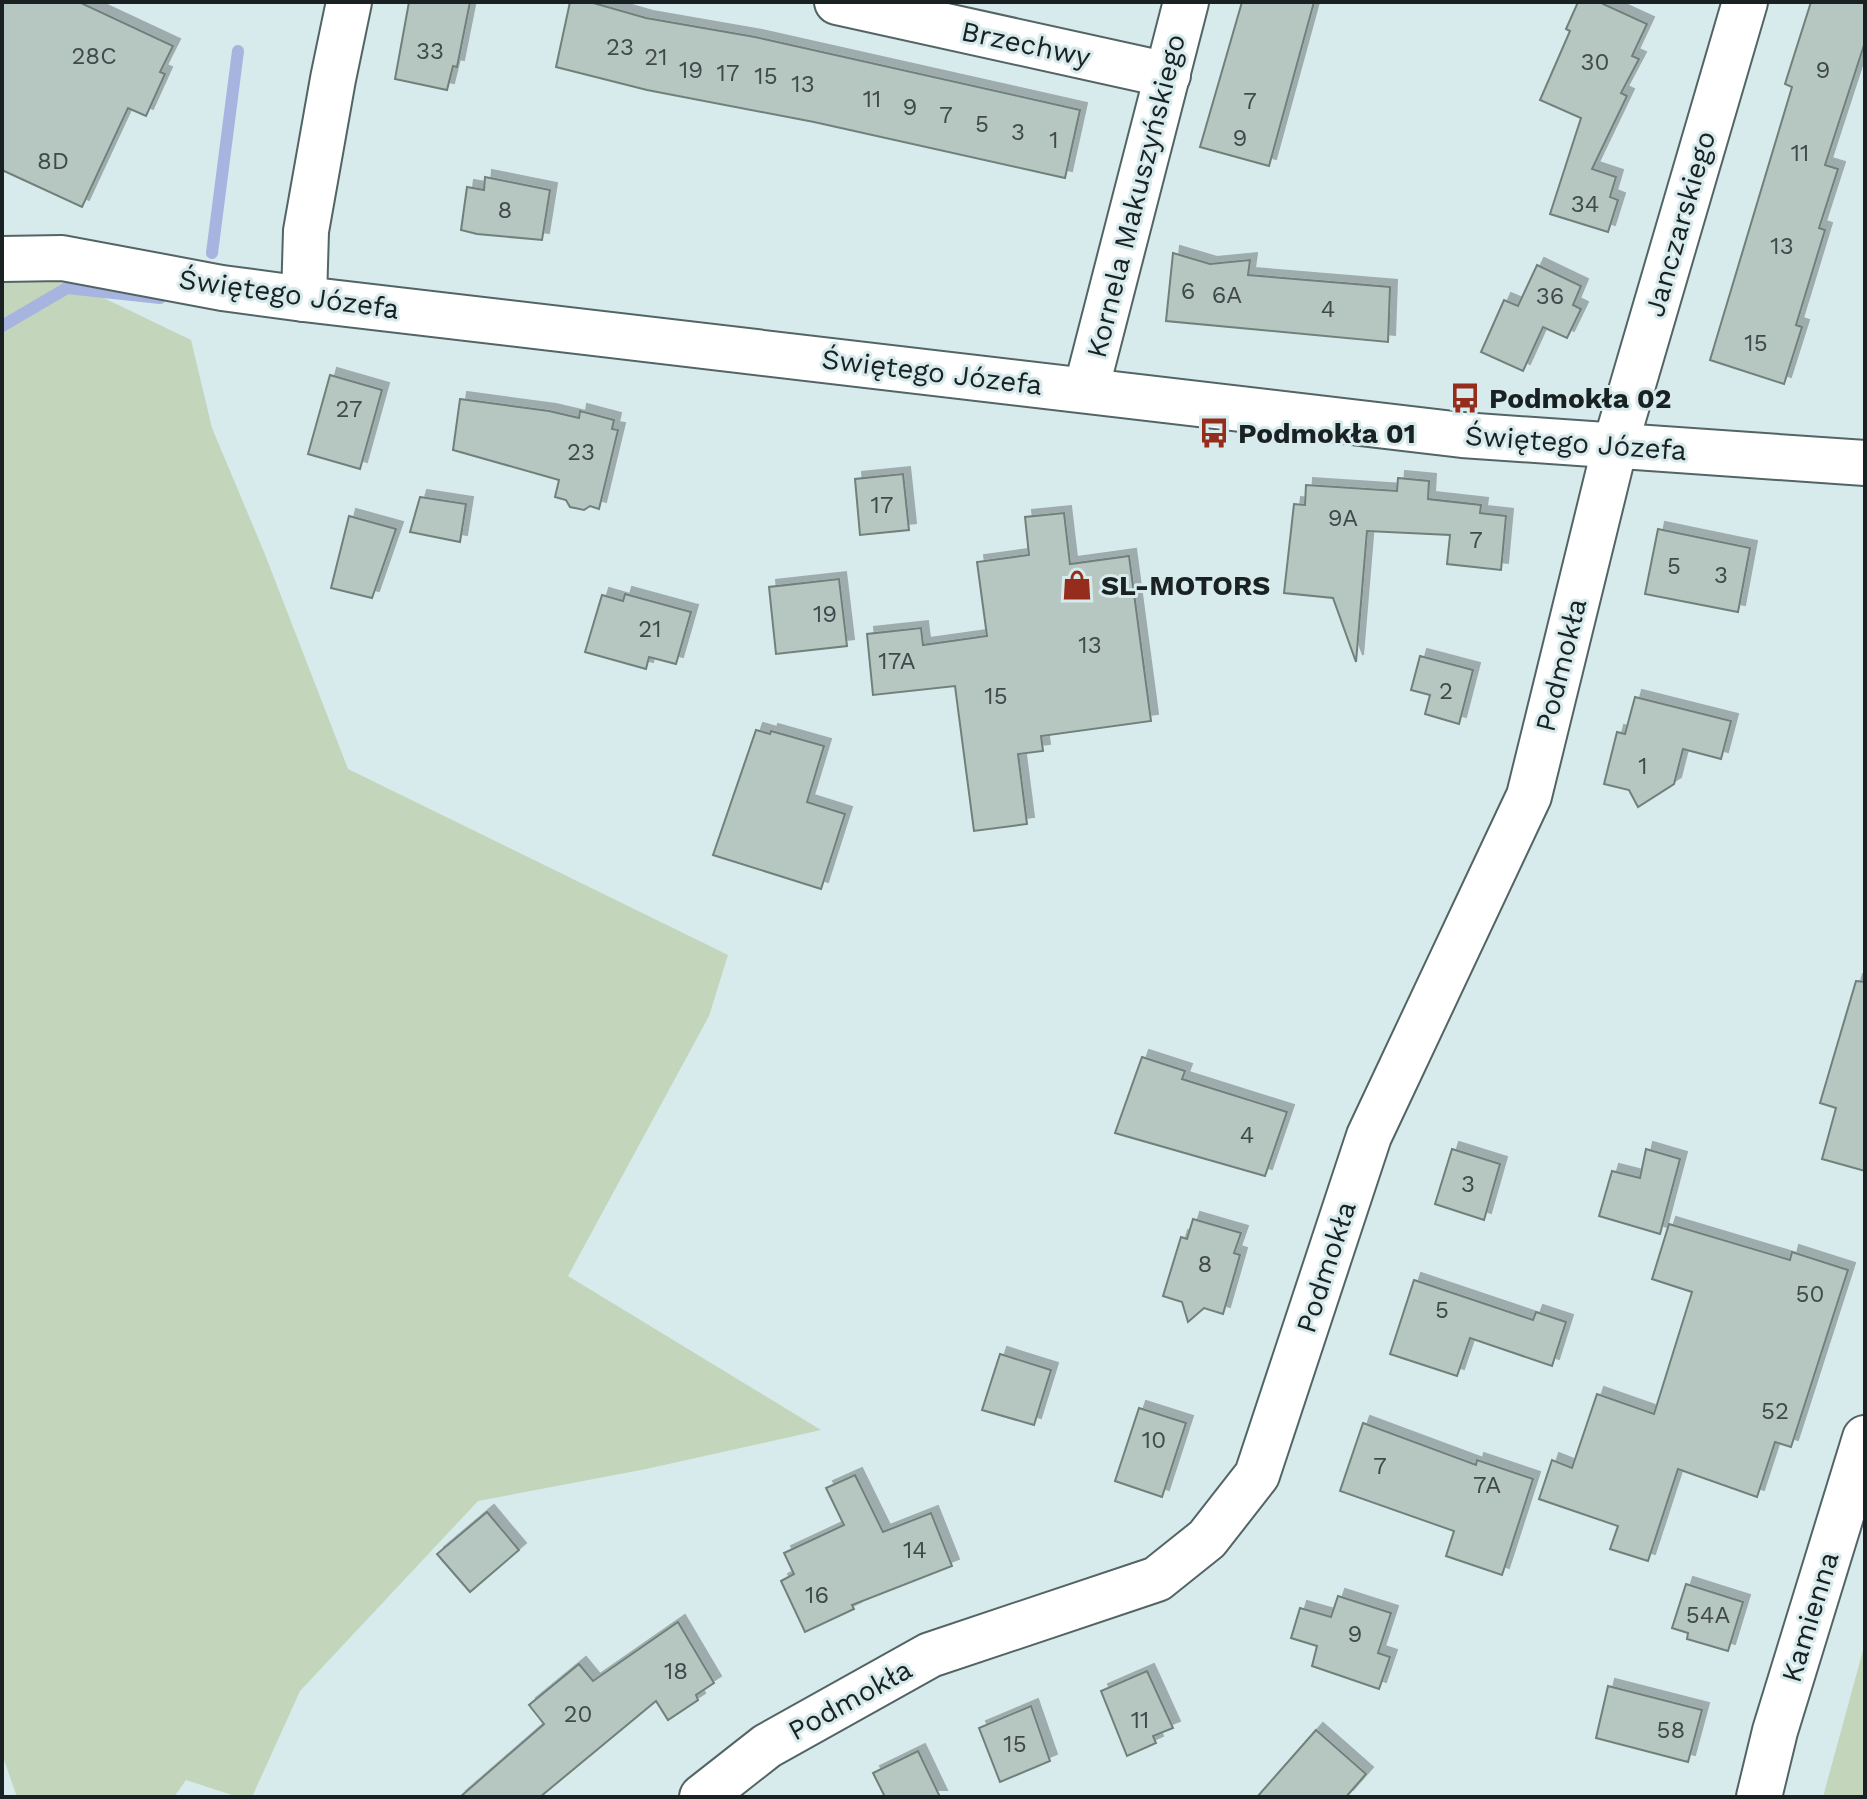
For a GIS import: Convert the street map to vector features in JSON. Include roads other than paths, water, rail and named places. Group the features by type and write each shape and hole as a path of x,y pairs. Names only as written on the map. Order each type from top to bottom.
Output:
{"street":[{"path":"304,299 306,231 349,2"},
{"name":"Brzechwy","path":"837,2 1168,75"},
{"name":"Kornela Makuszyńskiego","path":"1086,390 1186,2"},
{"name":"Janczarskiego","path":"1615,446 1745,2"},
{"name":"Świętego Józefa","path":"2,259 62,258 222,288 304,299 1431,431 1865,463"},
{"name":"Podmokła","path":"702,1797 767,1746 930,1655 1157,1579 1207,1539 1257,1475 1369,1136 1529,796 1615,446"},
{"name":"Kamienna","path":"1759,1797 1775,1731 1865,1438"}],"waterway":[{"path":"212,253 238,51"},
{"path":"2,326 67,288 160,298"}],"place":[{"name":"Podmokła 02","path":"1465,398"},
{"name":"Podmokła 01","path":"1214,433"},
{"name":"SL-MOTORS","path":"1077,585"}]}
